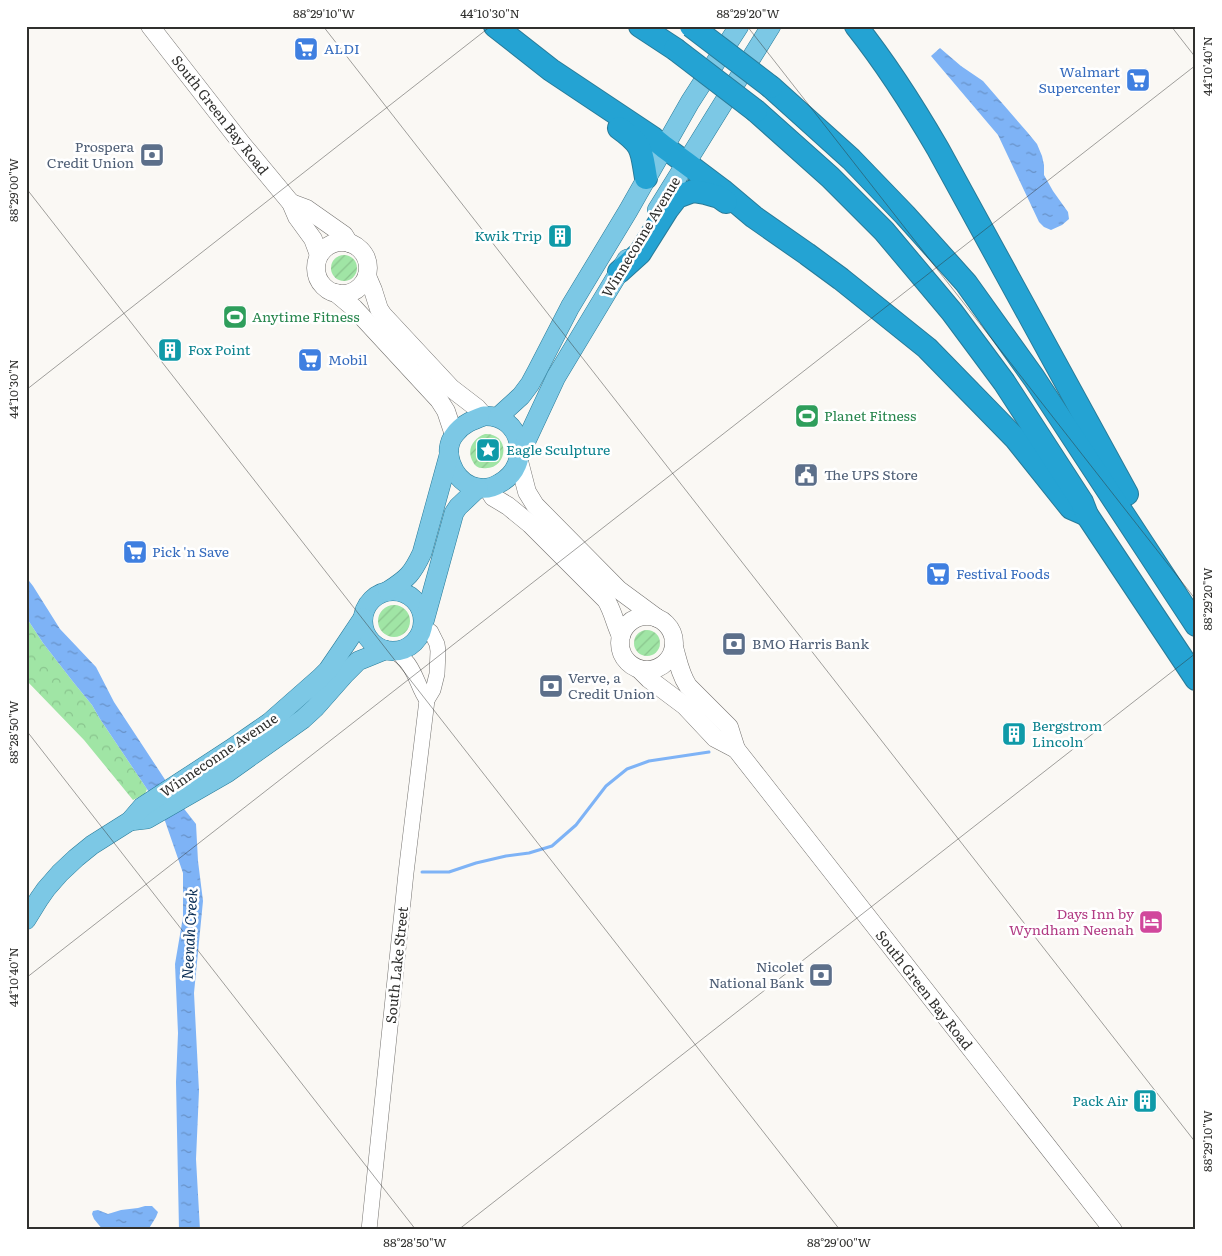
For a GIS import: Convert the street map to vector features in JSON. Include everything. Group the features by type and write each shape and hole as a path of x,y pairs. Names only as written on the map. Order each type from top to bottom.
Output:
{"highway":[{"path":"495,26 551,70 653,138 722,190 754,217 841,279 927,348 1015,438 1072,508 1087,515"},
{"path":"640,26 675,49 756,111 830,177 884,231 952,312 1004,382 1082,502 1087,515 1196,679"},
{"path":"691,26 771,87 851,159 905,215 966,283 1034,378 1196,625"},
{"path":"856,26 908,98 938,149 1132,505 1136,513 1138,536"},
{"path":"551,70 563,90 633,138 641,150 646,178"},
{"path":"619,272 640,253 671,203 677,197 693,191 706,192 719,197 738,210 754,217"}],"main road":[{"name":"South Green Bay Road","path":"150,26 242,144 292,203 297,217 313,239 320,255"},
{"name":"Winneconne Avenue","path":"491,417 521,396 530,384 570,307 690,102 739,26"},
{"name":"Winneconne Avenue","path":"520,457 556,376 771,26"},
{"name":"South Green Bay Road","path":"292,203 307,208 344,235 349,243"},
{"path":"336,293 352,292 359,288 367,276 367,262 364,254 349,243 342,242 330,245 320,255 316,265 318,278 322,285 336,293 354,308 439,400 446,411 454,435"},
{"path":"367,276 383,315 451,388 491,417 508,424 514,432 519,441 520,457 528,492 535,505 618,590 669,626 674,640 671,656 666,663 658,668 639,669 624,658 620,644 621,636 625,628 639,617 657,618"},
{"path":"491,417 463,426 454,435 422,552 415,566 408,577 373,599 364,612 364,629 368,638 376,646 395,654 412,645 418,639 422,631 454,514 458,508 483,488 507,479 515,471 520,457"},
{"path":"449,455 454,470 467,484 483,488 530,524 606,600 621,636"},
{"path":"388,591 399,591 408,594 415,600 420,607 424,624"},
{"name":"Winneconne Avenue","path":"176,794 270,722 303,694 328,670 363,618"},
{"name":"South Green Bay Road","path":"674,647 683,679 693,692 729,727 736,749 1113,1230"},
{"name":"Winneconne Avenue","path":"26,920 39,899 60,873 92,845 130,821 142,807 155,806 176,794 227,773 291,728 315,708 354,665 363,658 395,654"},
{"name":"South Green Bay Road","path":"639,669 649,679 685,706 715,738 736,749"}],"street":[{"name":"South Lake Street","path":"370,1230 406,873 426,700 433,690 438,662 438,647 431,632 424,624"},
{"path":"395,654 417,666 427,676 436,679"},
{"path":"395,654 418,683 420,691 426,700"}],"green space":[{"path":"344,255 353,259 357,268 353,277 344,281 335,277 331,268 335,259"},
{"path":"485,434 494,435 500,439 503,445 501,459 491,468 481,468 475,465 470,453 474,441"},
{"path":"394,605 400,606 405,610 409,615 409,627 405,632 400,636 394,637 388,636 383,632 379,627 378,621 379,615 383,610 388,606"},
{"path":"26,617 43,643 92,705 147,789 145,794 133,800 84,740 26,680"},
{"path":"647,630 656,634 660,643 656,652 647,656 638,652 634,643 638,634"}],"water":[{"path":"940,48 983,81 1037,144 1042,156 1044,175 1068,212 1069,219 1062,225 1051,230 1039,222 998,135 931,56"},
{"name":"Neenah Creek","path":"26,577 60,629 96,667 114,702 196,824 203,901 194,993 199,1091 196,1159 200,1230 179,1230 176,1082 178,1033 175,964 183,917 183,873 165,821 147,789 92,705 43,643 26,617"},
{"path":"152,1206 158,1212 148,1230 103,1230 92,1214 93,1211 98,1210 108,1214"}],"waterway":[{"path":"422,872 449,872 476,863 529,853 552,846 576,825 606,786 627,769 649,761 709,752"}],"place":[{"name":"ALDI","path":"306,49"},
{"name":"Walmart Supercenter","path":"1138,80"},
{"name":"Prospera Credit Union","path":"152,155"},
{"name":"Kwik Trip","path":"560,236"},
{"name":"Anytime Fitness","path":"235,317"},
{"name":"Fox Point","path":"170,350"},
{"name":"Mobil","path":"310,360"},
{"name":"Planet Fitness","path":"807,416"},
{"name":"Eagle Sculpture","path":"488,450"},
{"name":"The UPS Store","path":"806,475"},
{"name":"Pick 'n Save","path":"135,552"},
{"name":"Festival Foods","path":"938,574"},
{"name":"BMO Harris Bank","path":"734,644"},
{"name":"Verve, a Credit Union","path":"551,686"},
{"name":"Bergstrom Lincoln","path":"1014,734"},
{"name":"Days Inn by Wyndham Neenah","path":"1151,922"},
{"name":"Nicolet National Bank","path":"821,975"},
{"name":"Pack Air","path":"1145,1101"}]}
